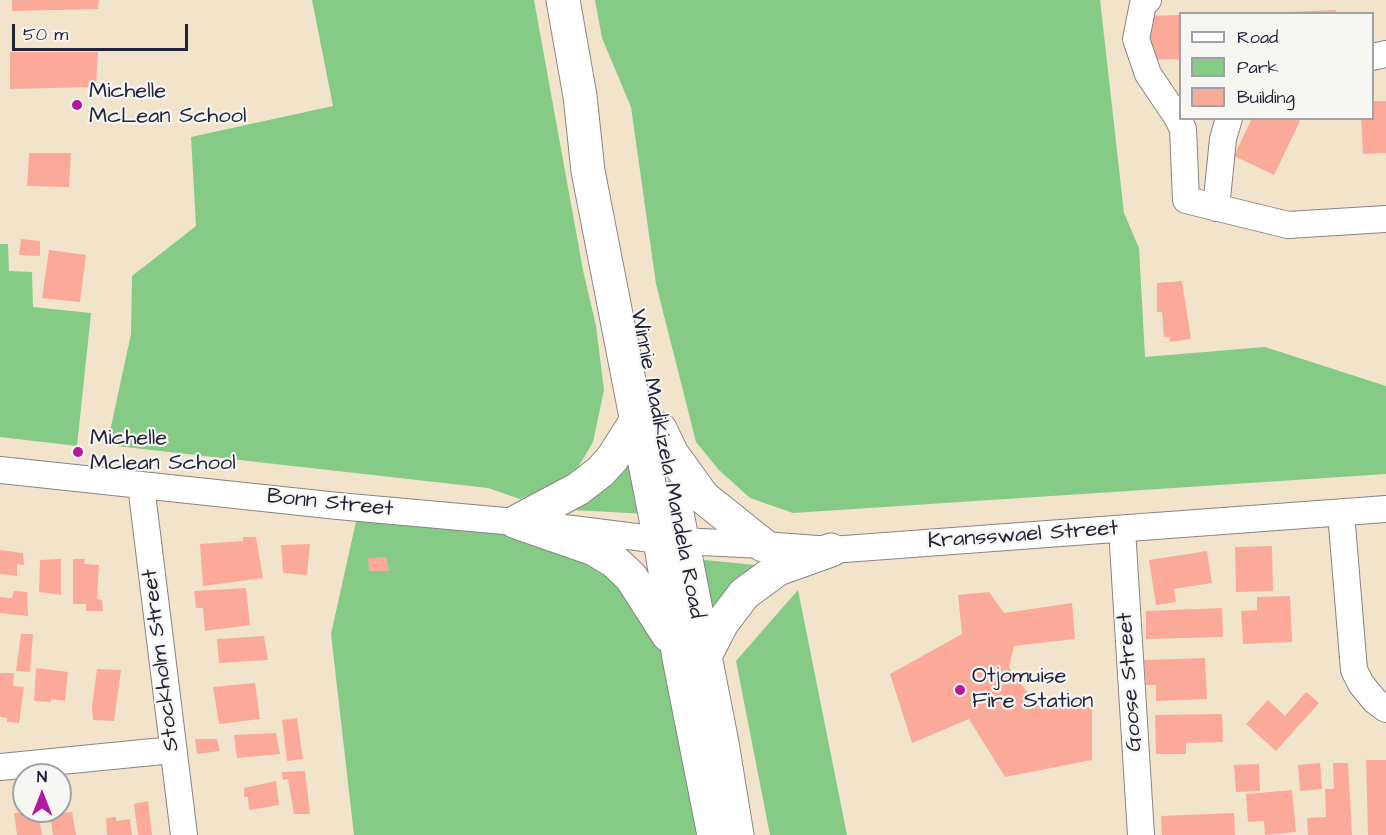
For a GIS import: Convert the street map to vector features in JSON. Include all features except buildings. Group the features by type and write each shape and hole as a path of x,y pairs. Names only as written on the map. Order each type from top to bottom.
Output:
{"main road":[{"name":"Winnie Madikizela Mandela Road","path":"563,0 580,96 605,167 647,426 692,657 714,835"},
{"path":"516,522 578,489 600,472 647,426 672,454 703,497 763,544"},
{"path":"516,522 594,549 614,561 631,577 664,625 692,657 744,594 778,569 831,550"},
{"name":"Winnie Madikizela Mandela Road","path":"692,657 737,835"}],"street":[{"path":"1144,1 1136,39 1148,74 1170,91 1183,129 1186,200 1288,225 1386,219"},
{"path":"1216,208 1223,139 1228,120"},
{"name":"Bonn Street","path":"0,470 516,522 671,540"},
{"name":"Stockholm Street","path":"141,485 184,835"},
{"name":"Kransswael Street","path":"671,540 831,550 1386,509"},
{"path":"1341,513 1354,670 1361,684 1375,701 1386,709"},
{"name":"Goose Street","path":"1122,529 1141,835"},
{"path":"0,767 173,750"}],"green space":[{"path":"312,0 534,0 583,270 596,326 604,390 593,442 577,469 543,490 520,499 488,488 107,445 131,334 132,276 196,226 191,137 333,106"},
{"path":"595,0 1100,0 1124,213 1139,248 1145,357 1265,347 1386,386 1386,474 793,513 750,498 719,470 696,442 656,284 631,107 602,38"},
{"path":"0,244 8,244 9,271 32,272 33,307 91,313 77,446 0,437"},
{"path":"628,454 647,514 573,510"},
{"path":"359,508 594,549 664,625 714,835 354,835 331,634"},
{"path":"695,559 765,566 710,623"},
{"path":"798,590 847,835 770,835 736,661"}],"place":[{"name":"Michelle McLean School","path":"77,105"},
{"name":"Michelle Mclean School","path":"78,452"},
{"name":"Otjomuise Fire Station","path":"960,690"}]}
